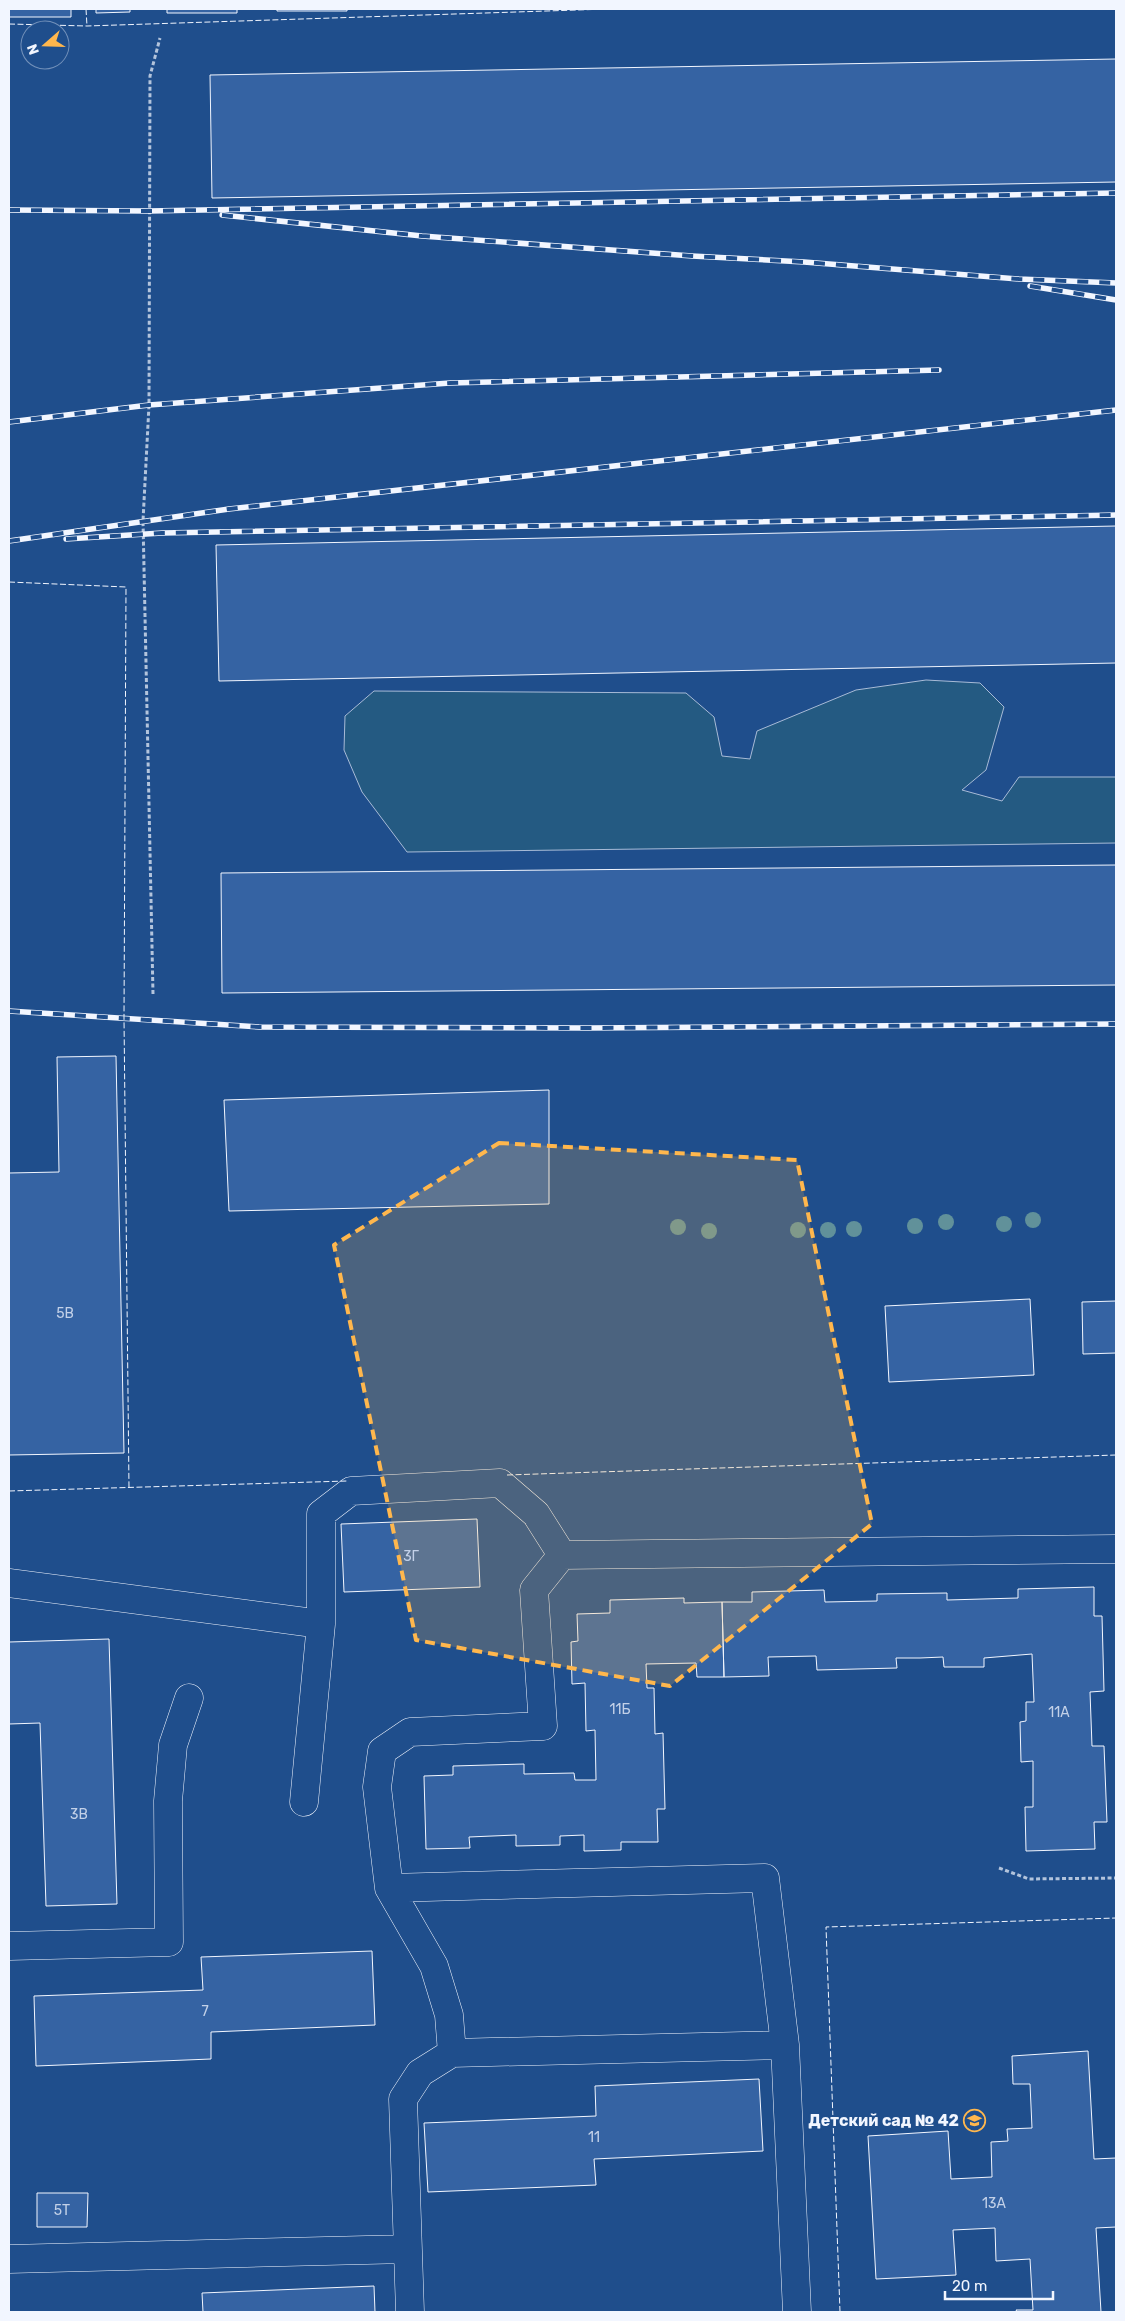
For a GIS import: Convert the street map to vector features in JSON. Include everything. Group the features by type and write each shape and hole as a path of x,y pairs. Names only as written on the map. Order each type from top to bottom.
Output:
{"lane":[{"path":"304,1802 321,1624 321,1514 351,1491 500,1483 536,1514 562,1555"},
{"path":"562,1555 1116,1549"},
{"path":"452,2053 449,2015 434,1966 389,1888 377,1787 382,1751 410,1732 543,1726 534,1590 562,1555"},
{"path":"9,1583 321,1624"},
{"path":"10,1946 169,1942 168,1801 173,1745 189,1698"},
{"path":"389,1888 765,1878 785,2045 797,2312"},
{"path":"410,2312 403,2099 420,2073 452,2053 785,2045"},
{"path":"9,2259 407,2249"}],"path":[{"path":"153,994 143,521 149,405 150,76 160,38"},
{"path":"999,1868 1029,1878 1116,1878"}],"highlighted area":[{"path":"499,1143 797,1160 872,1524 670,1686 416,1640 334,1245"}],"shaded area":[{"path":"926,680 980,683 1004,707 986,770 962,790 1002,801 1019,777 1116,777 1116,843 407,852 362,792 344,750 345,716 374,691 686,693 714,717 722,756 750,759 757,731 856,690"}],"building":[{"path":"9,9 71,9 71,17 9,17"},
{"path":"96,9 130,9 130,12 96,13"},
{"path":"167,9 237,9 237,13 167,13"},
{"path":"277,9 347,9 347,11 277,11"},
{"path":"1116,59 1116,182 212,198 210,75"},
{"path":"1116,526 1116,663 219,681 216,545"},
{"path":"1116,865 1116,985 222,993 221,873"},
{"path":"116,1056 124,1453 9,1455 9,1173 59,1172 57,1057"},
{"path":"549,1090 549,1204 229,1211 224,1100"},
{"path":"1030,1299 1034,1375 889,1382 885,1306"},
{"path":"1116,1301 1116,1353 1083,1354 1082,1302"},
{"path":"477,1519 480,1587 344,1592 341,1524"},
{"path":"1094,1587 1094,1616 1102,1616 1104,1691 1090,1692 1092,1746 1104,1746 1107,1822 1094,1822 1095,1849 1026,1851 1025,1807 1033,1807 1033,1761 1021,1762 1020,1722 1026,1721 1026,1702 1034,1702 1032,1654 984,1658 984,1667 944,1667 943,1657 896,1658 897,1668 817,1670 816,1656 768,1657 769,1676 724,1677 722,1602 752,1602 752,1592 824,1590 825,1602 877,1601 877,1594 947,1593 947,1600 1018,1598 1018,1589"},
{"path":"684,1598 684,1603 722,1602 724,1677 697,1677 696,1663 646,1664 647,1688 654,1688 655,1734 663,1733 665,1809 657,1809 658,1842 621,1842 621,1850 584,1851 584,1835 560,1836 560,1845 516,1846 516,1835 469,1837 470,1848 426,1849 424,1776 453,1775 453,1766 524,1764 524,1774 574,1773 575,1780 596,1780 595,1730 586,1731 585,1683 572,1684 571,1642 578,1641 577,1614 610,1613 610,1600"},
{"path":"109,1639 117,1904 46,1906 40,1723 9,1724 9,1642"},
{"path":"372,1951 375,2025 211,2032 211,2059 36,2066 34,1996 203,1990 201,1957"},
{"path":"1088,2051 1094,2159 1116,2158 1116,2227 1096,2228 1101,2312 1017,2312 1016,2310 1033,2310 1030,2259 996,2261 995,2228 953,2230 956,2275 876,2279 868,2136 948,2131 951,2179 992,2177 991,2142 1008,2141 1007,2129 1032,2128 1030,2084 1013,2084 1012,2056"},
{"path":"759,2079 763,2151 594,2159 596,2185 428,2192 424,2123 596,2116 595,2086"},
{"path":"37,2193 88,2193 87,2227 37,2227"},
{"path":"374,2286 375,2312 203,2312 202,2293"}],"railway":[{"path":"9,210 149,211 1116,193"},
{"path":"222,215 422,236 692,256 804,262 1019,279 1116,283"},
{"path":"1030,286 1116,300"},
{"path":"9,422 149,405 450,383 939,370"},
{"path":"9,541 229,509 1116,410"},
{"path":"66,539 162,533 1116,515"},
{"path":"9,1011 259,1027 588,1028 1116,1024"}],"fence":[{"path":"86,9 87,26"},
{"path":"9,24 87,26 608,9"},
{"path":"9,582 126,587 124,1018 129,1488"},
{"path":"507,1475 1116,1455"},
{"path":"9,1491 347,1481"},
{"path":"840,2312 826,1927 1116,1918"}],"place":[{"name":"Детский сад № 42","path":"975,2120"}]}
